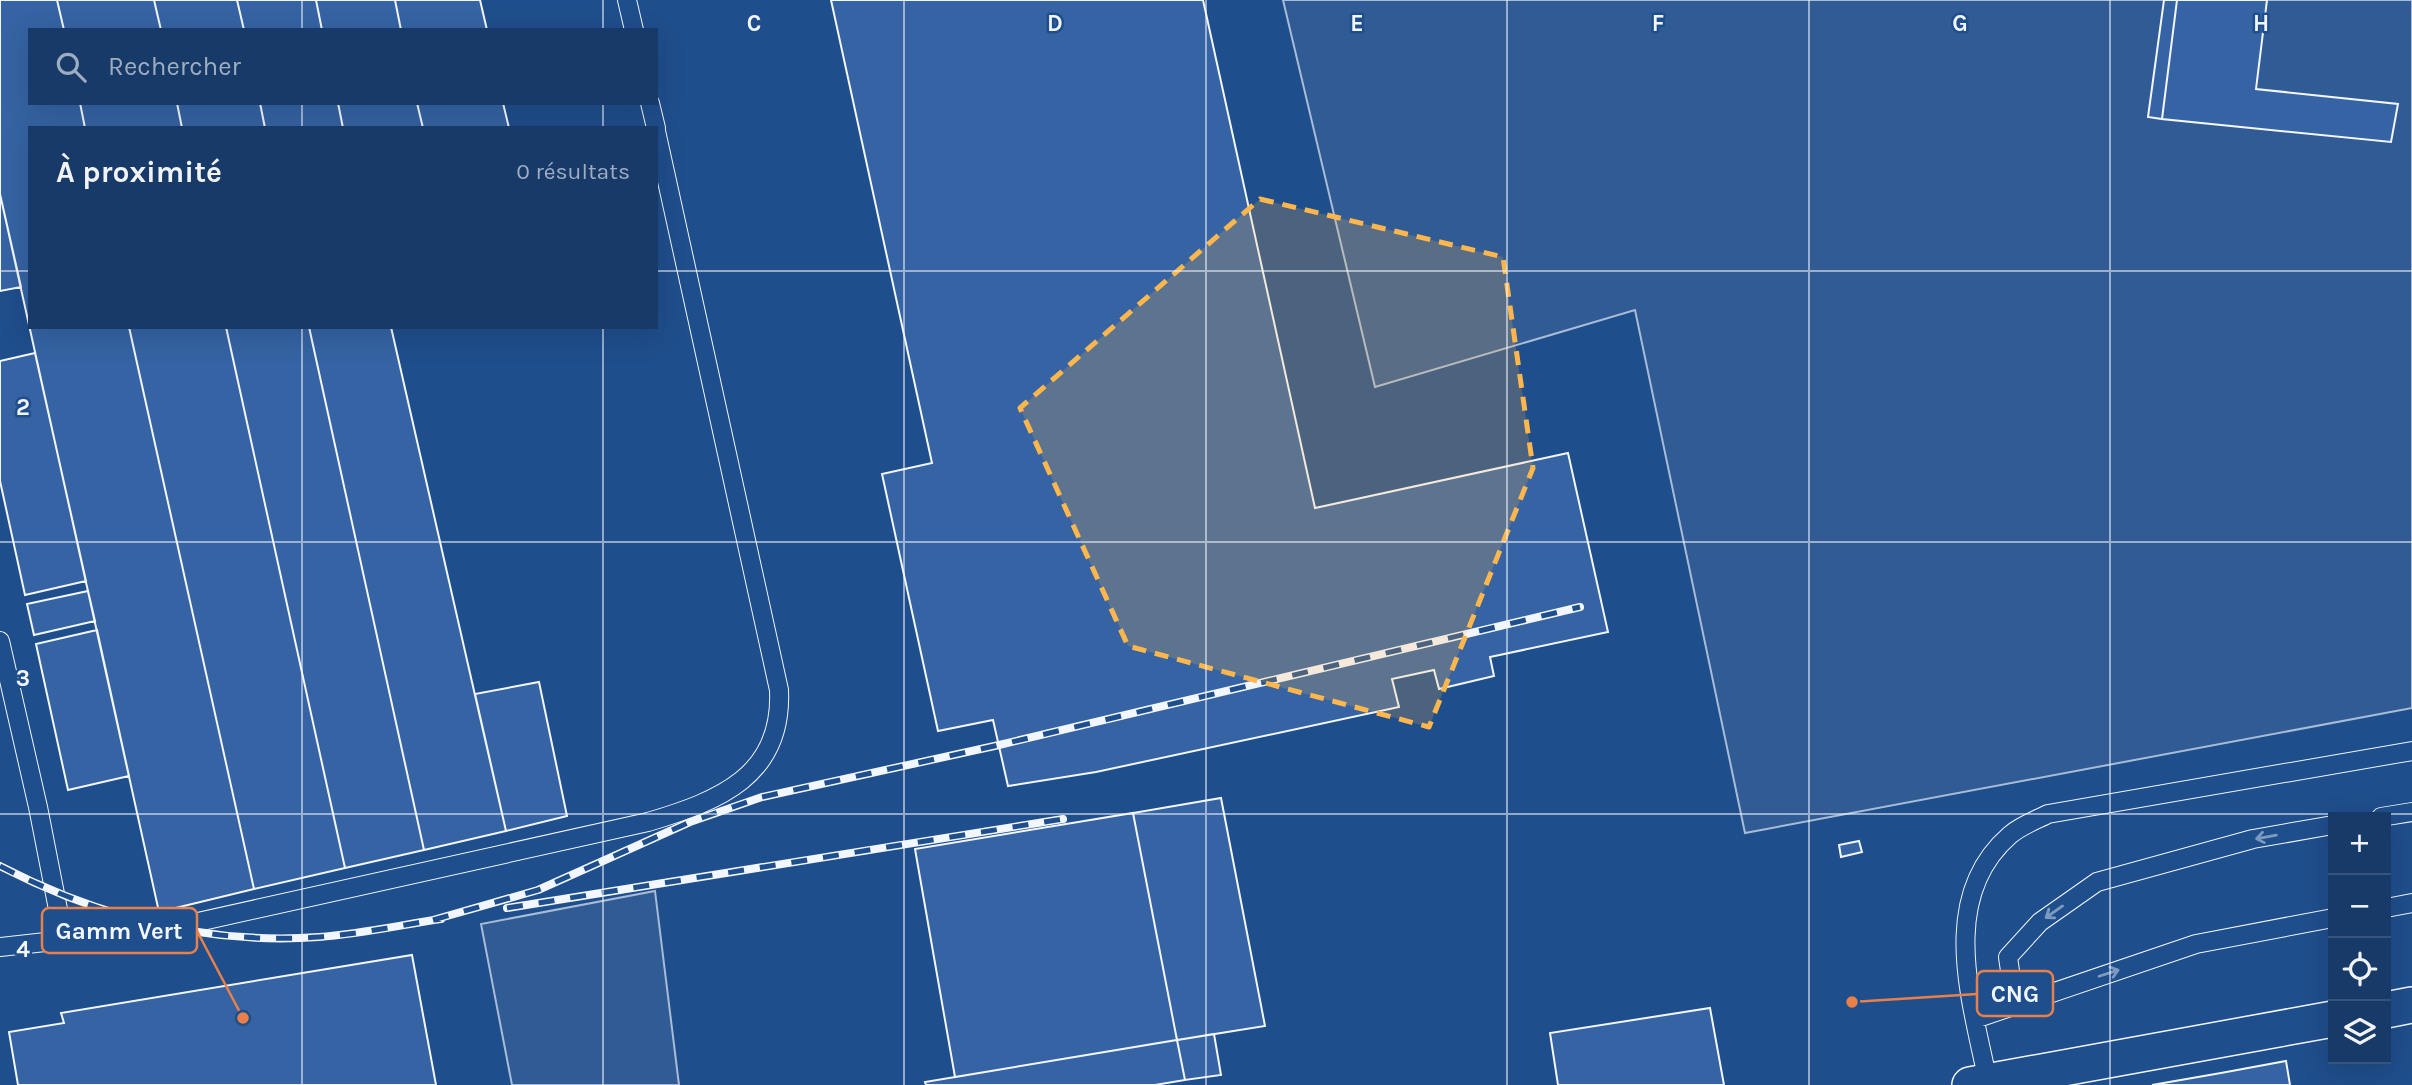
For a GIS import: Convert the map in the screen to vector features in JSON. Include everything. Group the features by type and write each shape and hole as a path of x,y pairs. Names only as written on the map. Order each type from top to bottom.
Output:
{"street":[{"path":"2391,1009 2412,1005"},
{"path":"1979,1083 2328,1020"}],"lane":[{"path":"627,0 634,28"},
{"path":"650,105 655,126"},
{"path":"0,947 171,928 648,822 687,810 724,792 766,754 779,725 777,680 658,138"},
{"path":"0,641 38,807 64,940"},
{"path":"1979,1083 1975,1019 1964,955 1966,913 1984,868 2010,834 2048,814 2412,751"},
{"path":"2391,815 2412,812"},
{"path":"2031,999 2011,978 2008,957 2040,922 2098,882 2253,839 2328,826"},
{"path":"2391,907 2412,903"},
{"path":"1975,1019 2196,944 2328,919"}],"highlighted area":[{"path":"1260,199 1503,257 1533,468 1429,727 1128,646 1020,408"}],"shaded area":[{"path":"1283,0 2412,0 2412,708 1745,833 1635,310 1375,387"},
{"path":"655,891 679,1085 512,1085 481,924"}],"building":[{"path":"0,0 57,0 64,28 28,28 28,105 80,105 85,126 28,126 28,320 0,194"},
{"path":"57,0 154,0 161,28 64,28"},
{"path":"154,0 237,0 244,28 161,28"},
{"path":"237,0 316,0 322,28 244,28"},
{"path":"316,0 395,0 401,28 322,28"},
{"path":"395,0 480,0 487,28 401,28"},
{"path":"831,0 1203,0 1315,508 1568,453 1608,632 1490,657 1494,676 1439,689 1434,670 1392,679 1399,707 1096,772 1008,786 993,720 938,731 882,474 932,463"},
{"path":"2164,0 2177,0 2162,119 2148,117"},
{"path":"2177,0 2267,0 2256,89 2398,104 2391,142 2162,119"},
{"path":"80,105 177,105 182,126 85,126"},
{"path":"177,105 260,105 265,126 182,126"},
{"path":"260,105 338,105 343,126 265,126"},
{"path":"338,105 417,105 423,126 343,126"},
{"path":"417,105 503,105 509,126 423,126"},
{"path":"0,194 21,287 0,291"},
{"path":"30,329 129,329 254,889 159,912"},
{"path":"129,329 226,329 345,868 254,889"},
{"path":"226,329 309,329 424,850 345,868"},
{"path":"309,329 391,329 506,831 424,850"},
{"path":"35,353 86,581 25,595 0,481 0,361"},
{"path":"88,591 95,621 34,635 27,604"},
{"path":"97,630 129,776 68,790 36,644"},
{"path":"539,682 567,816 506,831 475,694"},
{"path":"1221,798 1265,1026 1177,1040 1133,813"},
{"path":"1133,813 1177,1040 955,1077 915,849"},
{"path":"1859,841 1862,852 1841,857 1839,845"},
{"path":"412,955 436,1085 18,1085 9,1032 64,1023 61,1013"},
{"path":"1710,1008 1724,1085 1558,1085 1550,1033"},
{"path":"1214,1034 1221,1075 1185,1080 1177,1040"},
{"path":"1177,1040 1185,1080 1155,1085 926,1085 925,1082"},
{"path":"2286,1061 2290,1085 2152,1085 2221,1073"}],"railway":[{"path":"433,920 538,890 690,822 762,797 999,745 1580,607"},
{"path":"507,908 1063,819"},
{"path":"0,866 76,900 115,913 155,924 236,936 319,937 441,919"}],"place":[{"name":"CNG","path":"1852,1002"},
{"name":"Gamm Vert","path":"243,1018"}]}
